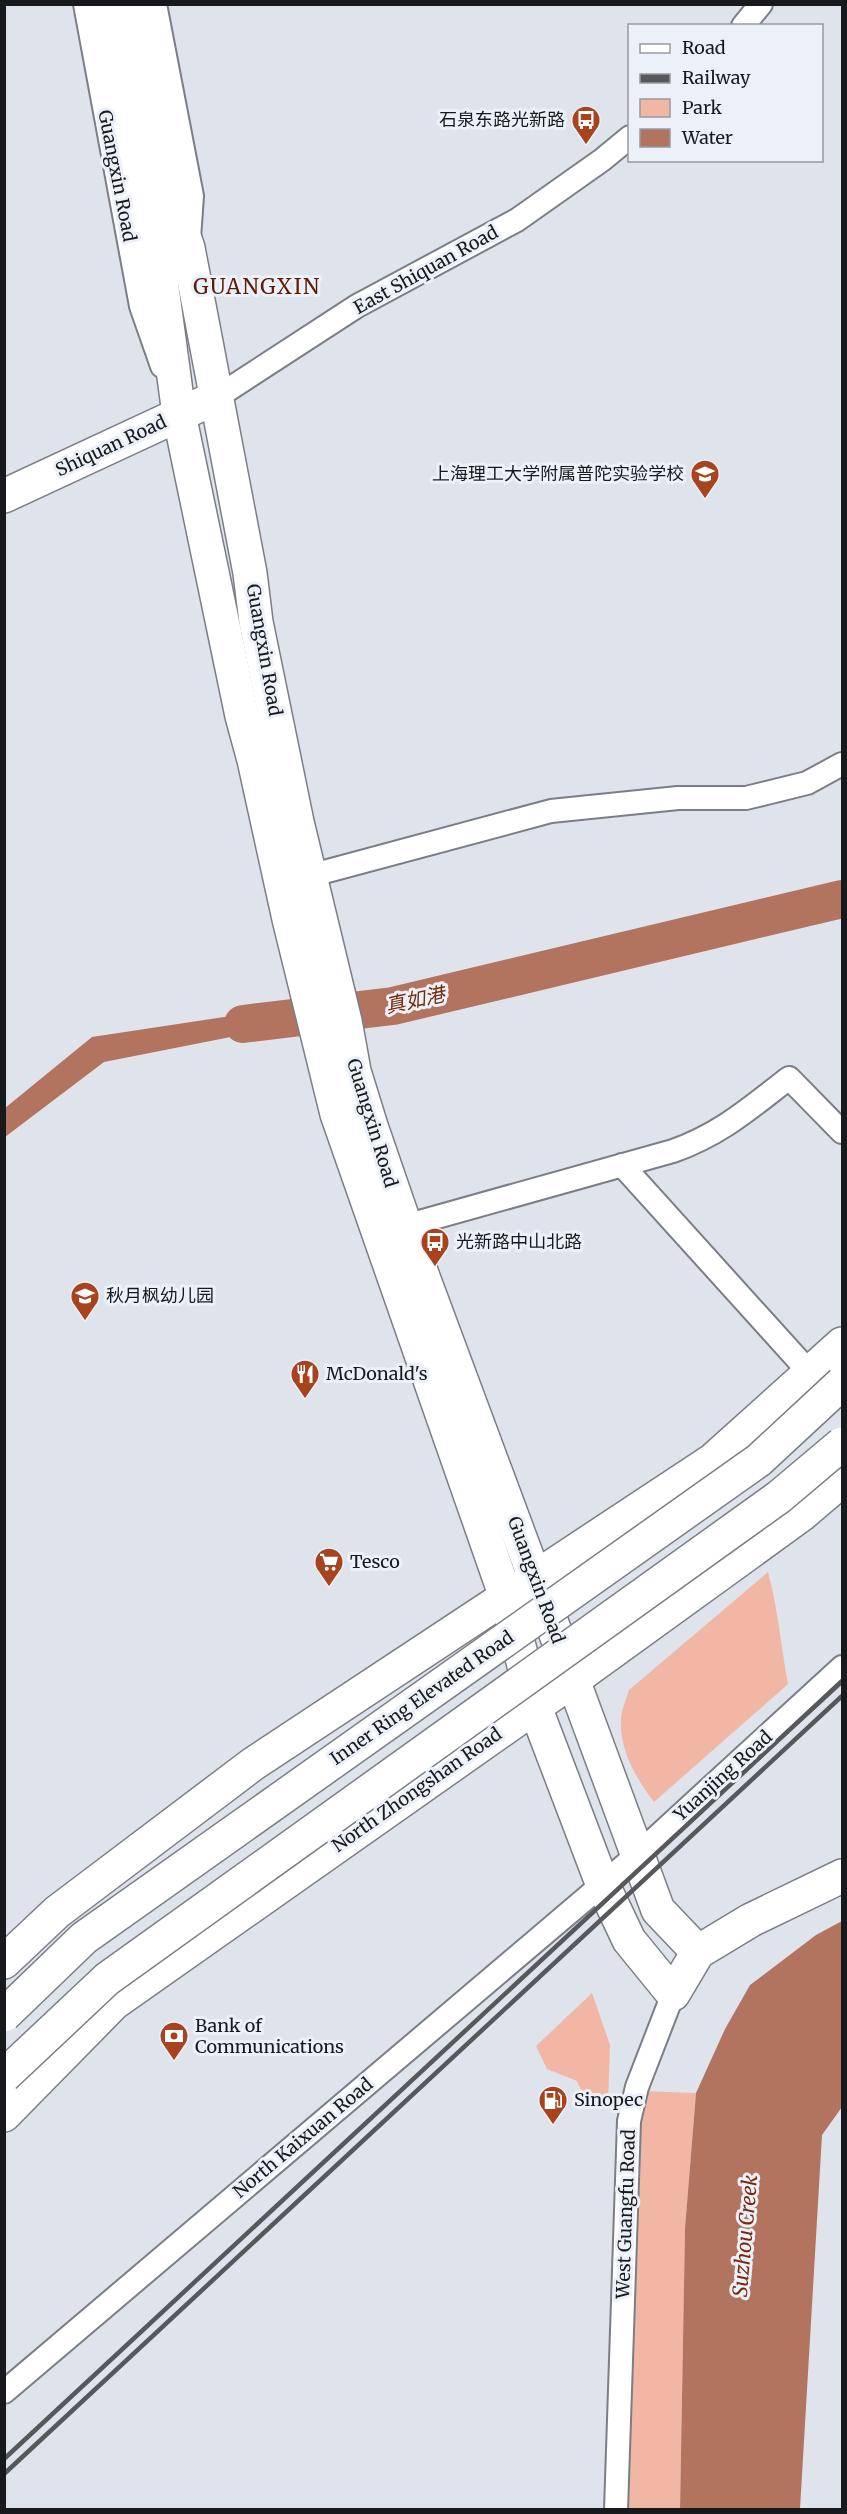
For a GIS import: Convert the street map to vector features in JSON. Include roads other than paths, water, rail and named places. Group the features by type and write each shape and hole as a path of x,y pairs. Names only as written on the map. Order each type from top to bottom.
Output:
{"main road":[{"name":"Guangxin Road","path":"108,4 147,140 188,248 250,573 256,622 309,876 303,916"},
{"name":"Guangxin Road","path":"134,4 159,265 179,414 242,716 303,916 329,1023 344,1136 506,1597 535,1707 602,1883 629,1940 673,1994"},
{"name":"Shiquan Road","path":"4,496 217,397"},
{"name":"Guangxin Road","path":"329,1023 354,1071 405,1226 658,1910 698,1952"},
{"path":"4,1962 57,1912 253,1764 713,1460 843,1344"},
{"name":"Inner Ring Elevated Road","path":"4,2015 84,1938 759,1460 843,1383"},
{"path":"4,2076 107,1979 779,1497 843,1444"},
{"name":"North Zhongshan Road","path":"4,2115 114,2003 573,1680 801,1515 843,1480"},
{"name":"West Guangfu Road","path":"673,1994 698,1952 751,1920 843,1876"}],"street":[{"name":"Guangxin Road","path":"85,4 141,306 179,414"},
{"name":"Guangxin Road","path":"155,4 192,196 188,248"},
{"path":"745,24 761,4"},
{"name":"East Shiquan Road","path":"217,397 357,306 517,220 602,160 628,139"},
{"path":"309,876 551,811 678,798 746,798 807,783 843,764"},
{"path":"405,1226 700,1142 724,1128 789,1078 843,1132"},
{"path":"622,1166 810,1373"},
{"name":"Yuanjing Road","path":"602,1883 637,1855 843,1667"},
{"name":"North Kaixuan Road","path":"4,2392 602,1883"},
{"name":"West Guangfu Road","path":"616,2510 628,2121 637,2087 673,1994"}],"water":[{"path":"290,1007 297,1024 104,1062 5,1137 5,1108 92,1037"},
{"name":"Suzhou Creek","path":"842,1921 842,2107 822,2135 800,2509 680,2509 685,2228 696,2093 725,2029 750,1985 816,1935"}],"waterway":[{"name":"真如港","path":"243,1024 393,1006 842,899"}],"railway":[{"path":"4,2459 842,1681"},
{"path":"4,2474 842,1696"}],"place":[{"name":"石泉东路光新路","path":"586,146"},
{"name":"上海理工大学附属普陀实验学校","path":"705,500"},
{"name":"光新路中山北路","path":"435,1268"},
{"name":"秋月枫幼儿园","path":"85,1322"},
{"name":"McDonald's","path":"305,1400"},
{"name":"Tesco","path":"329,1588"},
{"name":"Bank of Communications","path":"174,2062"},
{"name":"Sinopec","path":"553,2126"}],"district":[{"name":"GUANGXIN","path":"257,287"}]}
